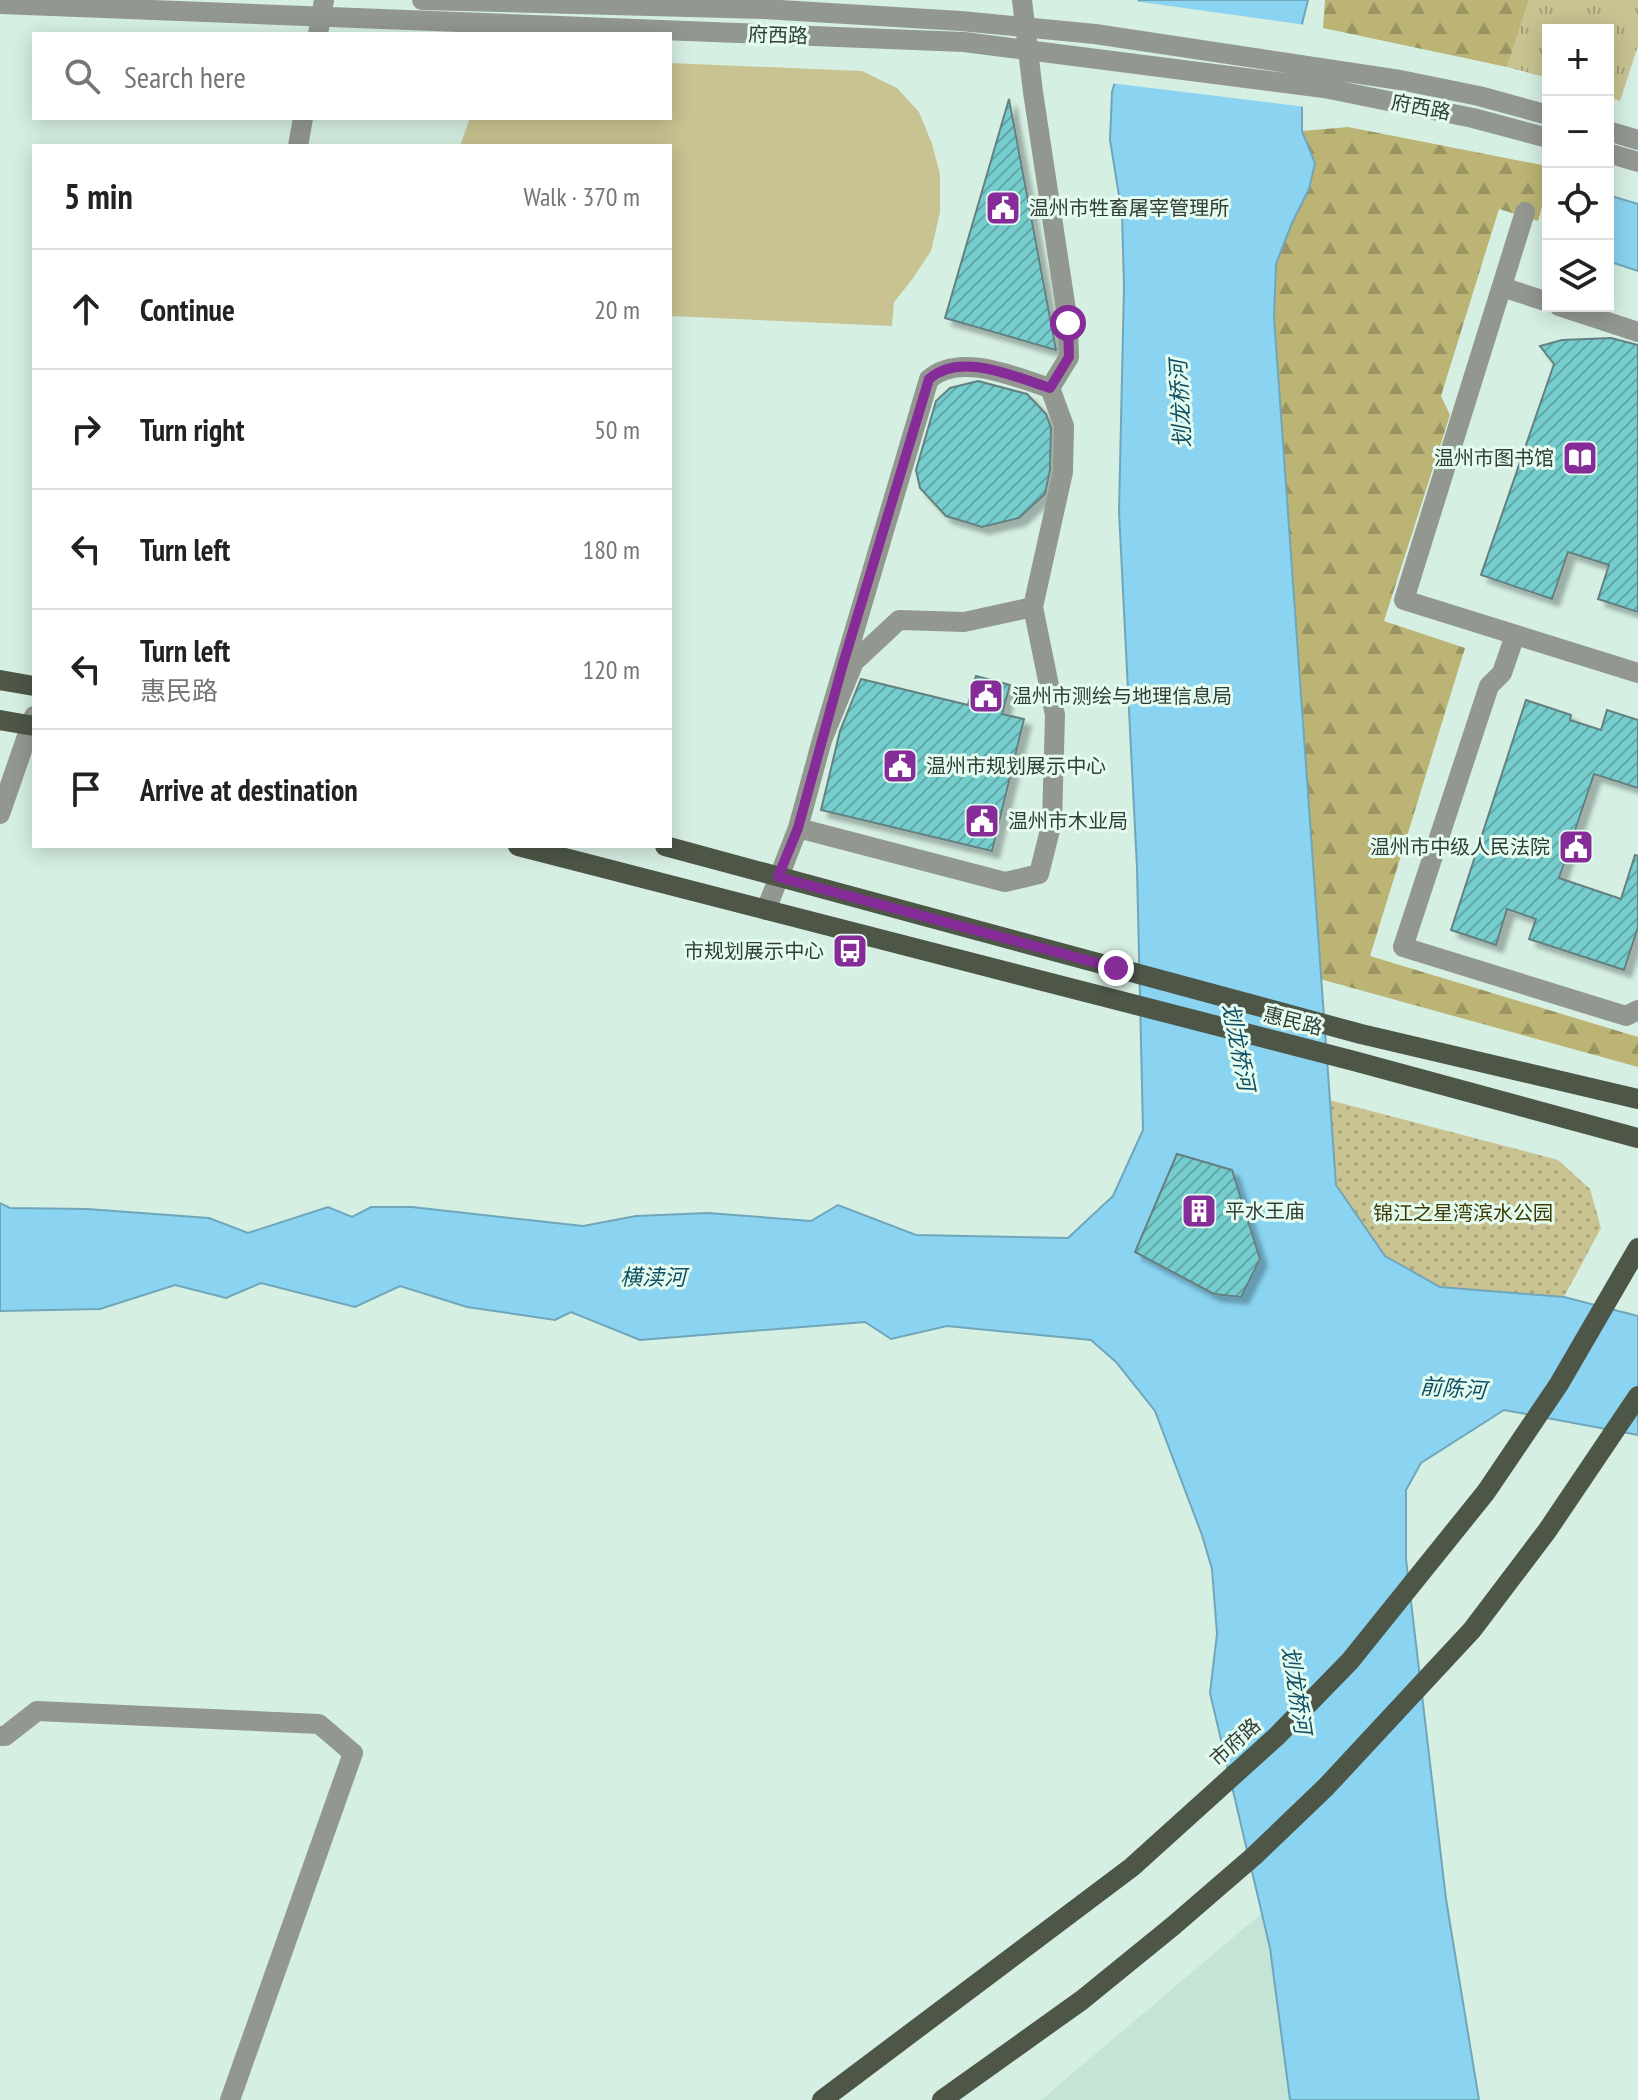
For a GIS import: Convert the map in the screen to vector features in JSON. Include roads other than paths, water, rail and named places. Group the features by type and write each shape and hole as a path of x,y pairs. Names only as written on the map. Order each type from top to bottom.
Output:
{"main road":[{"path":"0,680 32,686"},
{"path":"0,720 32,722"},
{"name":"惠民路","path":"526,848 1354,1061 1638,1138"},
{"name":"惠民路","path":"672,848 1361,1034 1638,1099"},
{"name":"市府路","path":"822,2100 1142,1858 1277,1736 1350,1661 1486,1492 1559,1384 1637,1249"},
{"path":"942,2100 1082,2000 1254,1856 1326,1787 1482,1618 1547,1531 1638,1396"}],"street":[{"name":"府西路","path":"422,0 764,5 1111,36 1400,80 1479,96 1542,113"},
{"path":"1022,0 1068,323 1069,357 1050,388"},
{"name":"府西路","path":"0,4 964,42 1324,88 1473,118 1542,136"},
{"path":"298,144 303,120"},
{"path":"1614,133 1638,140"},
{"path":"1614,155 1638,162"},
{"path":"1525,212 1404,600 1638,673"},
{"path":"1502,287 1542,300"},
{"path":"1577,312 1638,332"},
{"path":"766,910 798,828 929,379 939,370 971,366 1050,388"},
{"path":"798,828 1005,882 1039,874 1052,822 1055,715 1033,607 1063,472 1064,426 1050,388"},
{"path":"822,740 854,662 899,620 964,622 1033,607"},
{"path":"1515,635 1502,673 1489,686 1403,947 1626,1016 1638,1010"},
{"path":"0,814 32,725"},
{"path":"0,1736 5,1736 37,1711 319,1724 353,1753 230,2100"}],"water":[{"path":"1139,0 1308,0 1302,24 1302,131 1315,163 1309,189 1276,264 1274,317 1336,1185 1385,1256 1440,1287 1564,1297 1638,1316 1638,1435 1504,1410 1421,1463 1406,1490 1406,1559 1446,1899 1479,2100 1290,2100 1270,1948 1210,1693 1217,1634 1212,1569 1155,1411 1116,1362 1091,1340 947,1326 891,1339 865,1322 640,1340 571,1312 555,1320 467,1307 400,1286 355,1307 261,1283 226,1298 175,1285 100,1309 0,1311 0,1203 10,1208 87,1209 209,1218 248,1233 328,1207 352,1217 371,1207 412,1207 583,1226 636,1216 708,1213 811,1221 838,1205 916,1235 1068,1238 1113,1196 1143,1130 1137,868 1119,512 1124,286 1122,214 1110,140 1112,92","holes":["1177,1154 1232,1170 1251,1236 1136,1251"]},
{"path":"1614,197 1638,204 1638,271 1614,263"}],"place":[{"name":"温州市牲畜屠宰管理所","path":"1003,208"},
{"name":"温州市图书馆","path":"1580,458"},
{"name":"温州市测绘与地理信息局","path":"986,696"},
{"name":"温州市规划展示中心","path":"900,766"},
{"name":"温州市木业局","path":"982,821"},
{"name":"温州市中级人民法院","path":"1576,847"},
{"name":"市规划展示中心","path":"850,951"},
{"name":"平水王庙","path":"1199,1211"}],"water label":[{"name":"划龙桥河","path":"1180,404"},
{"name":"划龙桥河","path":"1239,1047"},
{"name":"横渎河","path":"653,1277"},
{"name":"前陈河","path":"1453,1388"},
{"name":"划龙桥河","path":"1297,1690"}],"park label":[{"name":"锦江之星湾滨水公园","path":"1463,1213"}]}
